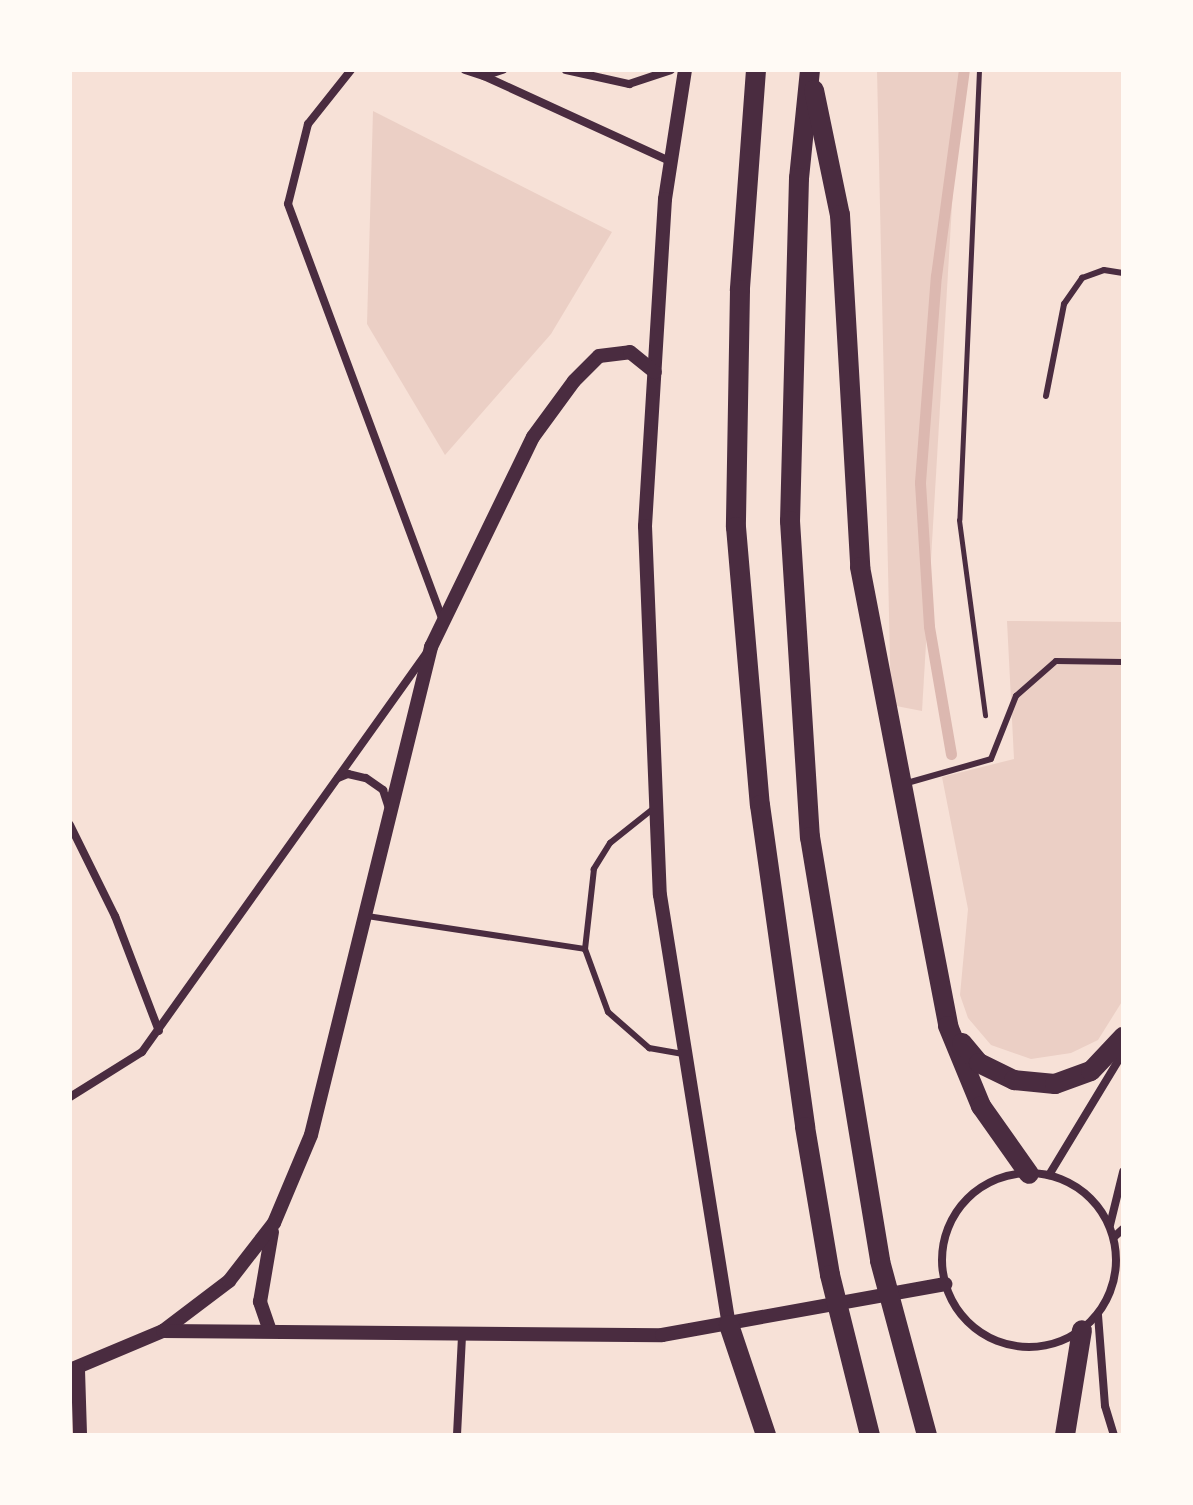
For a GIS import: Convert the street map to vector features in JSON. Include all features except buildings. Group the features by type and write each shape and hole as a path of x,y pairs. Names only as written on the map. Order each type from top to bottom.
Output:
{"main road":[{"path":"756,70 740,290 736,527 760,805 830,1275 870,1435"},
{"path":"810,70 840,215 860,567 948,1026 981,1106 1039,1174"},
{"path":"810,70 799,178 790,521 810,837 880,1261 927,1435"},
{"path":"948,1026 979,1063 1014,1080 1055,1084 1091,1071 1123,1037"},
{"path":"729,1325 766,1435"},
{"path":"1065,1435 1082,1330"}],"street":[{"path":"351,70 308,124 288,204 442,617"},
{"path":"465,70 670,161"},
{"path":"484,76 503,70"},
{"path":"566,70 629,84 671,70"},
{"path":"685,70 670,161 645,526 660,895 729,1325"},
{"path":"269,1328 260,1302 274,1223 311,1135 431,647 442,617 533,437 574,381 599,356 630,352 655,372"},
{"path":"70,1097 142,1052 159,1031 431,647"},
{"path":"337,779 348,774 366,778 383,790 390,812"},
{"path":"70,825 115,916 159,1031"},
{"path":"1039,1174 1123,1053"},
{"path":"1110,1226 1123,1172"},
{"path":"1117,1240 1084,1193 1039,1174 995,1180 962,1205 944,1243 945,1284 967,1320 1002,1343 1044,1346 1082,1330 1098,1315 1115,1278 1117,1240 1123,1229"},
{"path":"80,1435 74,1370 163,1331 229,1281 274,1223"},
{"path":"163,1331 269,1328 462,1337 662,1335 945,1284"},
{"path":"1098,1315 1105,1406 1114,1435"},
{"path":"457,1435 462,1337"}],"lane":[{"path":"1046,396 1064,304 1082,278 1104,270 1123,273"},
{"path":"903,784 991,759 1016,696 1056,661 1123,662"},
{"path":"657,806 610,843 594,869 585,949 608,1012 649,1048 686,1055"},
{"path":"365,916 585,949"}],"path":[{"path":"979,70 959,520 991,759"}],"shaded area":[{"path":"877,70 960,70 922,711 891,705"},
{"path":"373,111 612,232 551,334 445,455 367,324"},
{"path":"1007,621 1123,622 1123,1000 1098,1040 1071,1053 1031,1059 991,1045 968,1018 960,995 968,909 942,777 1014,759"}],"waterway":[{"path":"951,754 929,626 920,482 936,276 964,70"}]}
